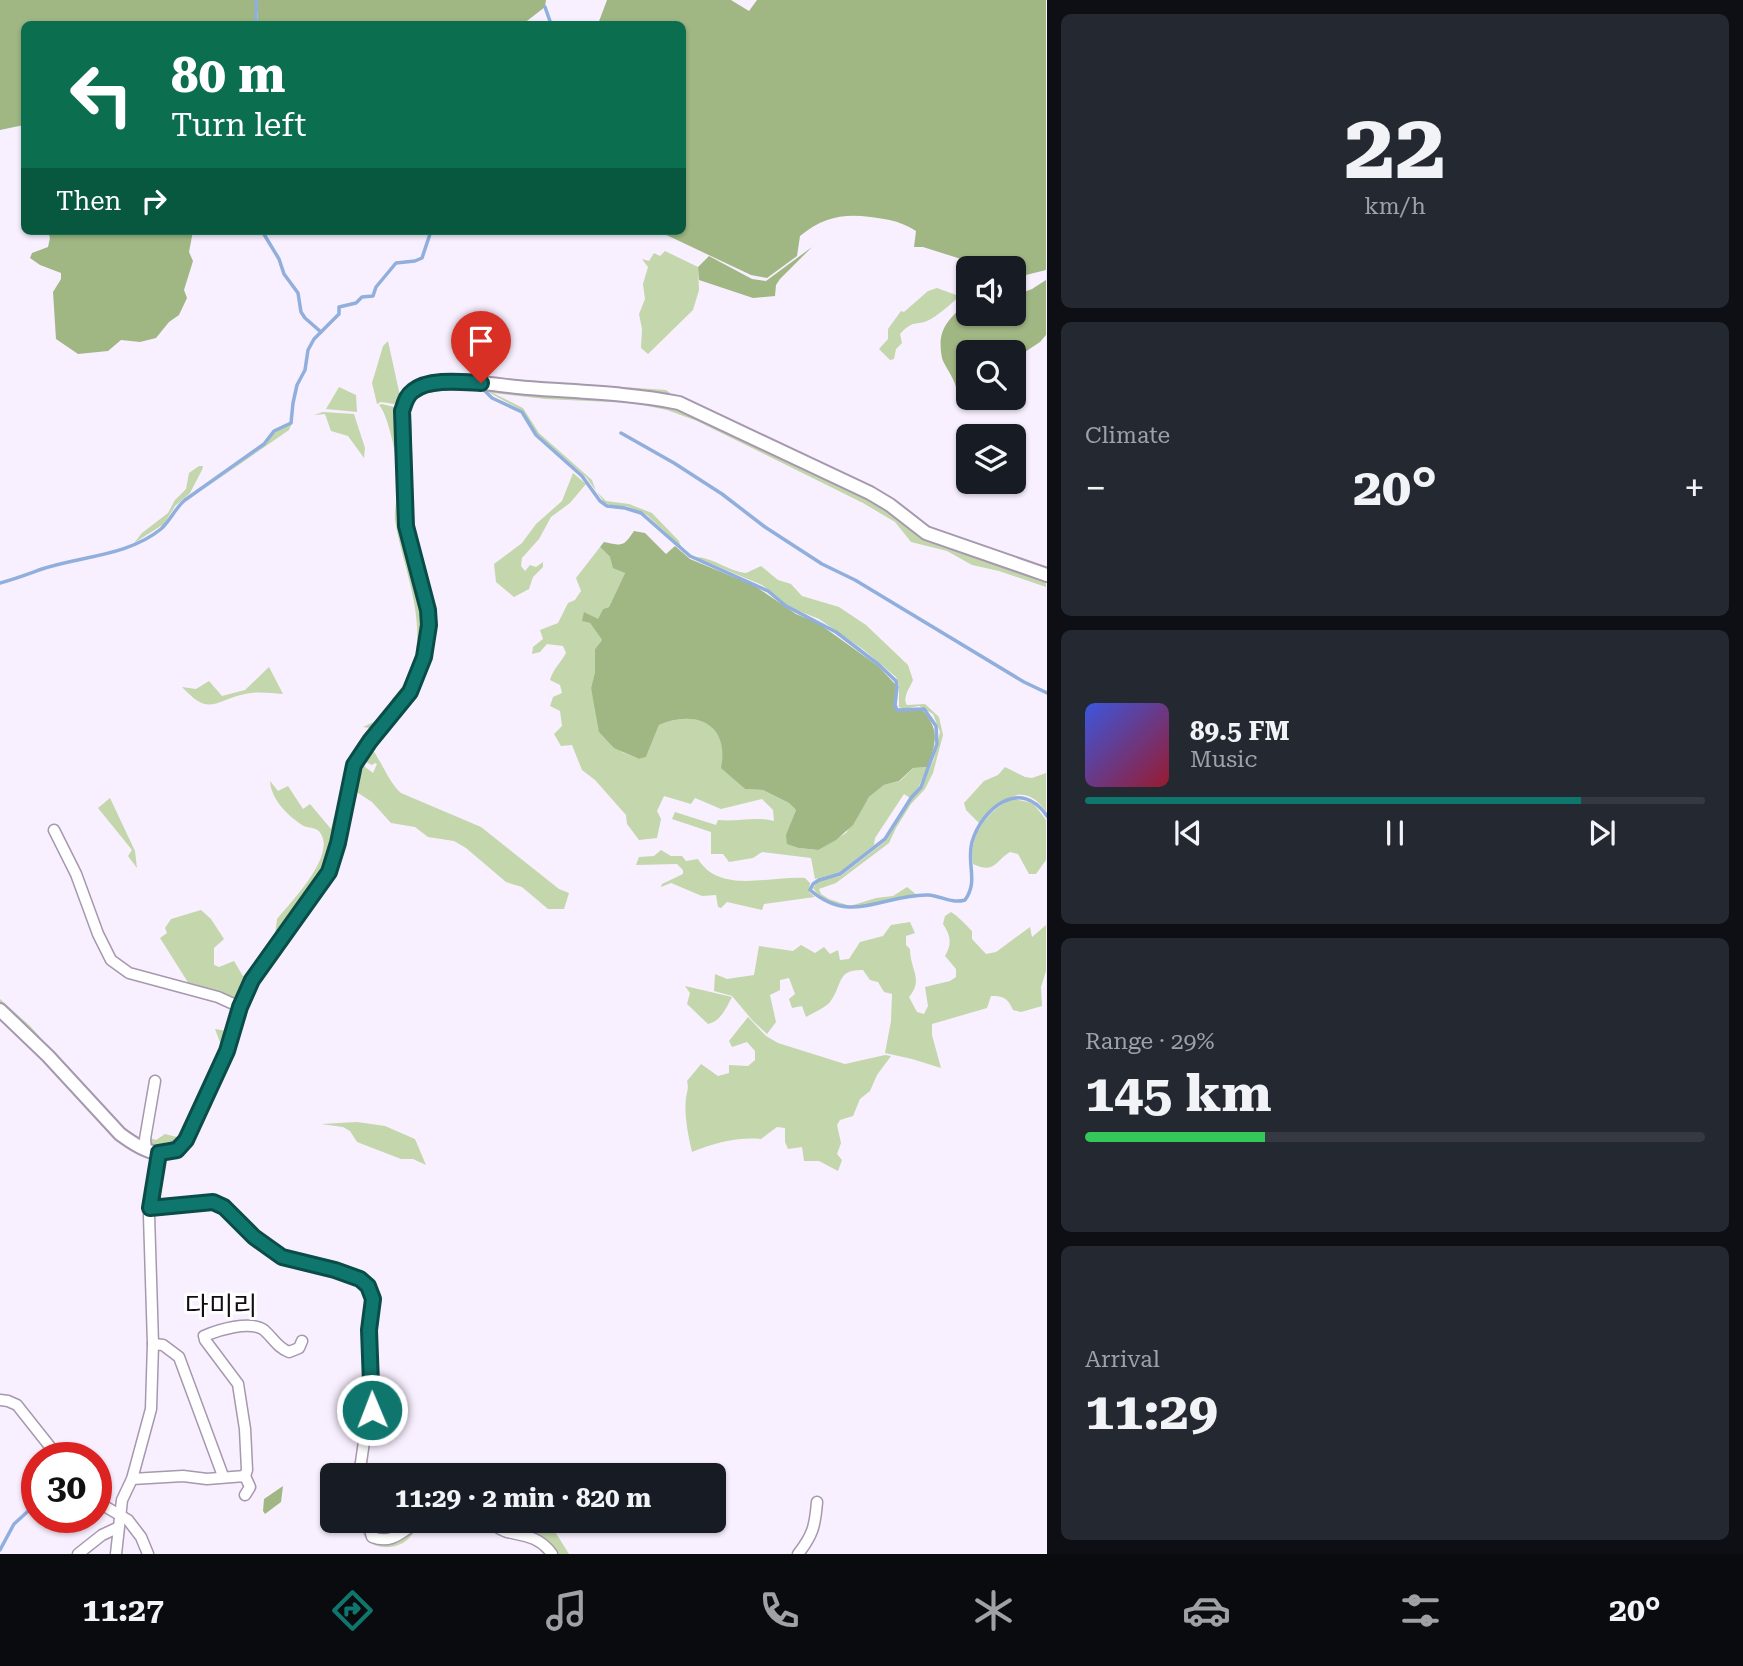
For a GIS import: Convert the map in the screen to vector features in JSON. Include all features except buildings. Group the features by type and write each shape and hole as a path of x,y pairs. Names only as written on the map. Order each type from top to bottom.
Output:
{"street":[{"path":"0,1010 120,1134 152,1152 177,1150 186,1140 227,1051 240,1007 252,980 329,872 338,843 354,765 410,692 424,657 429,625 428,610 406,526 404,505 402,411 406,399 414,389 430,384 461,382 647,397 679,403 870,493 926,533 1046,575"},
{"path":"54,830 76,874 98,934 111,960 129,973 218,997 240,1007"},
{"path":"116,1554 122,1500 132,1479 151,1409 152,1152 145,1139 155,1081"},
{"path":"150,1208 213,1202 224,1207 254,1237 282,1257 335,1270 360,1279 368,1286 373,1299 369,1330 372,1410 361,1463"},
{"path":"245,1495 250,1487 245,1476 245,1429 238,1384 204,1336 224,1328 252,1327 262,1329 282,1350 289,1352 299,1348 302,1341"},
{"path":"153,1344 163,1345 179,1357 223,1476"},
{"path":"0,1401 17,1405 46,1442"},
{"path":"132,1479 245,1476"},
{"path":"798,1554 811,1537 817,1502"},
{"path":"112,1510 134,1528 148,1554"},
{"path":"78,1554 102,1535 117,1528"},
{"path":"371,1533 372,1537 386,1541 402,1533"},
{"path":"512,1533 539,1540 551,1554"}],"green space":[{"path":"0,0 255,0 256,21 21,21 21,126 0,130"},
{"path":"257,0 546,0 545,7 527,21 258,21"},
{"path":"607,0 731,0 749,11 757,0 1046,0 1046,270 1026,275 1026,256 956,257 923,247 914,247 916,231 896,222 861,216 830,219 810,228 800,236 797,256 767,278 751,275 666,235 686,235 686,21 599,21"},
{"path":"49,235 192,235 189,252 193,261 184,290 187,298 179,315 169,322 156,338 140,342 121,340 108,351 78,354 56,339 53,292 61,279 61,273 30,258 32,253 48,247"},
{"path":"812,247 780,279 776,285 775,296 753,298 699,280 698,267 709,256 752,279 766,281"},
{"path":"665,251 698,267 699,290 693,310 648,354 641,348 642,329 639,314 645,299 643,284 648,267 642,259 649,261 654,253 660,256"},
{"path":"1046,280 1046,335 1026,351 1026,340 956,340 956,387 943,361 941,347 943,331 950,319 956,313 956,326 1026,326 1026,291"},
{"path":"937,288 956,295 956,299 934,317 905,329 900,334 902,343 896,349 894,359 890,360 879,349 888,339 888,329 901,311 904,312 928,291"},
{"path":"388,341 400,396 399,401 394,404 377,404 372,383 383,346"},
{"path":"449,375 666,390 670,393 431,378"},
{"path":"339,387 356,395 357,412 326,409"},
{"path":"481,388 676,406 876,501 908,523 1046,578 1046,587 972,565 947,551 911,542 895,522 863,503 697,421 667,410 632,403 545,399 493,393 523,408 539,433 592,480 596,491 586,477 537,434 523,411"},
{"path":"379,405 394,407 399,405 402,513 420,590 424,631 411,685 376,729 363,727 376,721 392,703 392,699 407,679 415,657 417,635 416,612 395,520 397,465 390,430"},
{"path":"323,412 354,414 365,448 364,458 348,436 331,431 325,414 314,415"},
{"path":"293,421 289,430 201,491 265,445 275,431"},
{"path":"203,466 202,470 190,493 175,506 164,524 134,543 142,533 168,513 175,500 186,489 189,473"},
{"path":"573,473 586,484 570,503 551,517 539,539 522,558 521,566 525,571 530,565 536,567 543,562 543,567 533,577 529,589 514,597 496,582 494,564 522,543 536,524 562,501"},
{"path":"596,491 606,501 629,504 652,513 679,541 681,547 647,515 627,506 612,506 604,502"},
{"path":"634,531 645,533 666,554 675,546 690,559 755,586 796,614 818,623 878,666 896,685 894,703 897,710 923,711 929,718 935,738 928,767 913,768 899,781 884,785 869,797 853,825 836,840 818,850 787,844 786,835 796,810 789,803 763,790 745,789 721,768 720,740 707,724 686,719 659,725 646,757 639,759 614,748 599,732 591,688 595,672 595,649 602,640 590,623 582,621 584,612 598,619 603,609 609,607 625,573 613,568 610,557 600,547 604,542 622,544"},
{"path":"600,547 625,573 609,607 603,609 598,620 583,621 590,623 602,640 595,649 595,672 591,688 596,709 622,752 639,759 646,757 659,725 673,720 698,720 708,724 721,740 722,768 745,789 763,790 789,803 796,810 790,826 799,848 817,850 846,833 869,797 884,785 900,781 913,768 928,767 910,798 904,794 875,838 874,845 839,873 815,879 811,858 762,852 753,858 729,862 723,854 711,854 711,832 672,819 675,812 716,825 718,820 774,821 773,810 762,799 721,809 695,798 691,804 664,796 657,811 661,819 657,838 639,840 627,824 626,815 595,780 582,770 572,745 561,746 554,734 562,726 560,711 550,706 553,697 562,693 560,685 550,680 566,653 563,646 547,644 540,652 532,654 533,647 543,639 540,630 558,623 568,603 575,600 581,591 576,578"},
{"path":"695,557 746,573 761,566 778,580 791,584 802,596 839,607 866,625 908,665 913,680 906,696 907,705 925,704 939,717 943,735 933,773 925,789 911,804 889,843 836,883 819,889 821,894 829,899 850,906 835,904 823,898 813,888 818,881 841,876 886,841 911,800 921,789 934,759 940,732 933,714 919,706 904,709 899,707 899,685 896,677 864,650 819,619 789,607 762,585"},
{"path":"269,667 283,694 250,693 206,704 199,702 182,687 196,689 209,681 222,696 245,690"},
{"path":"370,746 401,793 481,827 559,889 569,893 564,909 548,909 522,887 506,882 454,841 428,837 415,827 391,823 372,802 352,789 360,763 373,773 377,764 372,765 362,760"},
{"path":"1005,767 1025,777 1032,778 1046,773 1046,812 1029,796 1011,796 994,807 979,823 966,810 964,803 984,781 998,775"},
{"path":"270,781 278,791 288,786 303,809 310,804 331,829 334,817 338,822 329,865 238,1001 189,984 160,938 167,933 165,928 171,919 201,910 211,919 224,939 214,948 214,965 219,967 234,961 245,976 275,935 277,919 317,867 324,844 319,831 302,825 281,806 273,794"},
{"path":"110,798 135,851 137,868 128,856 132,850 98,808"},
{"path":"1013,799 1033,803 1046,820 1046,860 1036,874 1029,874 1018,854 1010,852 994,866 986,868 973,864 974,844 982,825 996,810"},
{"path":"661,850 671,856 682,856 686,861 698,859 719,877 733,880 805,878 810,883 809,892 815,897 764,904 762,910 727,902 721,908 718,907 716,895 702,896 671,883 661,887 683,874 677,864 636,865 639,857 654,856"},
{"path":"907,887 917,895 850,906 893,896"},
{"path":"951,912 972,931 972,939 986,954 996,952 1030,927 1032,937 1046,925 1046,971 1041,987 1042,1006 1021,1012 1013,1010 1005,998 991,996 987,1008 932,1024 932,1035 941,1068 885,1053 891,1021 892,994 884,992 878,982 870,980 863,970 854,970 844,975 830,1002 806,1017 802,1006 792,1008 789,999 795,994 789,978 780,980 780,990 770,995 776,1022 767,1034 732,996 714,991 715,974 727,979 754,975 759,946 793,951 801,945 815,953 824,947 830,954 838,950 840,960 849,959 860,942 883,936 891,925 910,922 915,933 906,936 906,945 910,949 916,979 909,997 917,1012 924,1014 928,1006 925,987 956,977 956,969 945,956 950,940 943,924 945,916"},
{"path":"685,986 732,997 720,1017 708,1024 687,1004 690,993"},
{"path":"0,999 30,1026 93,1096 90,1097 0,1005"},
{"path":"237,1008 232,1028 183,1137 169,1146 151,1147 147,1137 156,1140 165,1134 177,1137 221,1045 215,1029 227,1031"},
{"path":"748,1017 766,1036 778,1043 845,1064 891,1056 877,1075 870,1091 860,1099 853,1116 840,1120 837,1125 841,1143 837,1154 842,1160 838,1171 819,1161 804,1161 802,1147 788,1149 785,1128 777,1127 761,1139 726,1141 692,1152 686,1118 687,1081 701,1064 718,1076 729,1073 729,1065 748,1066 755,1060 755,1051 747,1042 732,1047 729,1041"},
{"path":"357,1122 385,1126 415,1139 426,1165 413,1159 401,1159 357,1142 350,1131 343,1127 321,1124"},
{"path":"283,1486 281,1502 265,1514 264,1499"},
{"path":"363,1533 371,1533 375,1541 396,1533 414,1533 403,1543 388,1547 374,1545"},
{"path":"515,1533 556,1533 569,1554 556,1554"}],"waterway":[{"path":"256,0 256,21"},
{"path":"545,7 550,21"},
{"path":"264,235 279,259 284,274 298,293 301,312 321,332"},
{"path":"0,583 134,545 161,529 185,500 264,444 274,431 291,423 297,385 305,370 308,350 314,339 339,314 339,307 356,303 362,297 373,296 376,287 396,263 422,258 430,235"},
{"path":"485,391 492,398 522,412 536,435 582,476 600,501 607,506 641,513 690,556 768,591 786,606 836,632 896,681 897,710 924,709 936,726 937,744 921,787 885,839 840,874 819,880 810,890 825,901 854,907 911,896 928,895 955,901 965,900 972,879 972,842 984,818 993,809 1014,798 1026,799 1037,805 1047,816"},
{"path":"621,433 722,494 765,527 822,564 855,580 1024,682 1047,693"},
{"path":"0,1550 14,1524 21,1518"}],"district":[{"name":"다미리","path":"221,1306"}],"route":[{"path":"372,1410 369,1330 373,1299 368,1286 360,1279 335,1270 282,1257 254,1237 224,1207 213,1202 150,1208 159,1153 177,1150 186,1140 227,1051 240,1007 252,980 329,872 338,843 354,765 365,747 394,714 418,677 429,625 428,610 406,526 402,411 406,399 414,389 430,384 481,383"}]}
